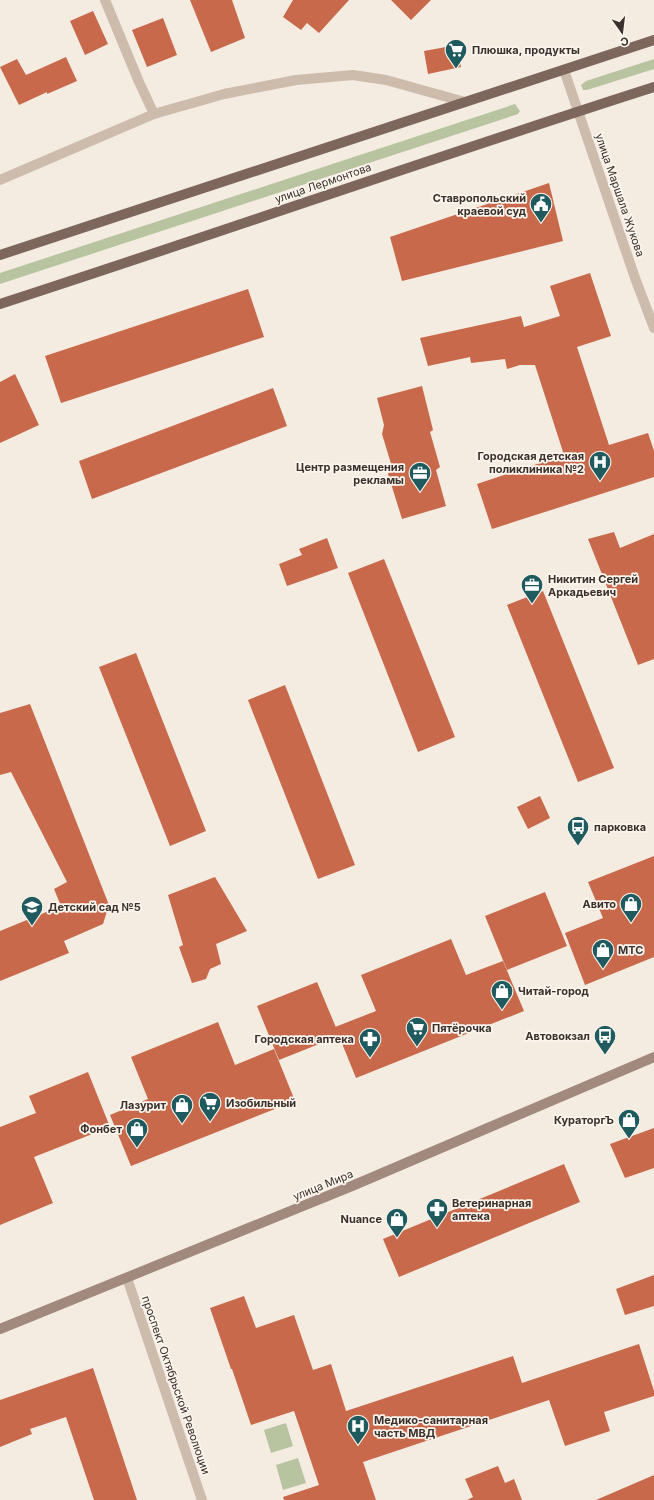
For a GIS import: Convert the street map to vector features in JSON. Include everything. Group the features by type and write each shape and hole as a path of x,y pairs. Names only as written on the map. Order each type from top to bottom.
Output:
{"main road":[{"path":"0,255 654,40"},
{"name":"улица Лермонтова","path":"0,304 654,87"},
{"name":"улица Мира","path":"0,1329 359,1183 654,1057"}],"street":[{"path":"105,0 154,114"},
{"name":"улица Маршала Жукова","path":"564,70 654,328"},
{"path":"0,180 154,114 224,94 296,80 353,76 386,80 465,102"},
{"name":"проспект Октябрьской Революции","path":"127,1278 202,1500"}],"green space":[{"path":"654,59 654,69 587,90 583,90 581,85 586,81"},
{"path":"515,104 520,111 518,114 0,284 0,273"},
{"path":"286,1423 293,1446 271,1453 264,1430"},
{"path":"298,1458 306,1483 283,1490 276,1465"}],"building":[{"path":"190,0 232,0 245,38 211,52"},
{"path":"293,0 349,0 319,33 307,23 301,30 283,17"},
{"path":"391,0 431,0 411,20"},
{"path":"93,11 108,44 85,55 70,21"},
{"path":"163,18 177,55 147,67 132,30"},
{"path":"457,45 461,67 428,74 424,51"},
{"path":"66,57 77,81 47,94 47,92 19,105 0,67 17,59 26,75"},
{"path":"549,183 563,241 402,281 390,237"},
{"path":"590,273 611,336 577,347 609,445 648,433 654,451 654,477 492,529 477,484 564,455 535,365 520,365 507,369 505,359 471,363 470,357 428,366 420,338 521,316 524,327 560,316 550,286"},
{"path":"248,289 264,337 61,403 45,356"},
{"path":"15,374 39,425 0,443 0,382"},
{"path":"422,386 433,430 430,432 440,467 436,470 446,506 402,519 388,474 392,467 382,434 384,425 377,398"},
{"path":"273,388 287,426 92,499 79,461"},
{"path":"614,532 620,548 654,534 654,659 638,665 588,539"},
{"path":"327,538 338,568 287,586 279,564 302,555 299,549"},
{"path":"384,559 455,737 418,752 348,573"},
{"path":"543,591 614,768 578,782 507,605"},
{"path":"136,653 206,831 170,846 99,667"},
{"path":"285,685 355,865 318,879 248,700"},
{"path":"30,704 109,905 103,924 64,941 69,953 0,981 0,931 61,906 54,889 67,882 11,772 0,775 0,713"},
{"path":"540,796 550,818 528,829 517,807"},
{"path":"654,856 654,957 585,985 565,933 603,918 588,882"},
{"path":"215,877 247,931 216,944 221,964 210,969 206,979 192,983 179,947 183,945 168,895"},
{"path":"545,892 567,946 507,970 485,916"},
{"path":"451,939 466,975 503,961 524,1011 356,1078 339,1036 279,1060 257,1006 317,982 336,1027 376,1011 361,975"},
{"path":"218,1022 235,1065 274,1049 295,1101 131,1166 110,1115 148,1099 131,1057"},
{"path":"88,1072 110,1127 34,1157 53,1203 0,1225 0,1127 36,1113 29,1096"},
{"path":"654,1128 654,1168 625,1178 610,1144"},
{"path":"564,1164 580,1202 399,1277 383,1239"},
{"path":"654,1275 654,1306 625,1315 616,1289"},
{"path":"244,1296 256,1328 294,1315 313,1370 331,1364 346,1411 513,1356 522,1383 639,1344 654,1391 654,1396 604,1412 610,1431 565,1446 549,1400 363,1462 376,1500 284,1500 283,1497 319,1485 294,1411 251,1425 210,1308"},
{"path":"93,1368 137,1500 94,1500 66,1417 30,1429 32,1434 0,1447 0,1400"},
{"path":"498,1466 505,1483 514,1479 522,1500 467,1500 473,1497 465,1479"},
{"path":"654,1475 654,1500 596,1500"}],"place":[{"name":"Плюшка, продукты","path":"456,70"},
{"name":"Ставропольский краевой суд","path":"541,224"},
{"name":"Городская детская поликлиника №2","path":"600,482"},
{"name":"Центр размещения рекламы","path":"420,492"},
{"name":"Никитин Сергей Аркадьевич","path":"532,604"},
{"name":"парковка","path":"578,846"},
{"name":"Авито","path":"631,924"},
{"name":"Детский сад №5","path":"32,926"},
{"name":"МТС","path":"603,970"},
{"name":"Читай-город","path":"502,1010"},
{"name":"Пятёрочка","path":"417,1048"},
{"name":"Автовокзал","path":"605,1056"},
{"name":"Городская аптека","path":"370,1058"},
{"name":"Изобильный","path":"210,1122"},
{"name":"Лазурит","path":"182,1124"},
{"name":"КураторгЪ","path":"629,1140"},
{"name":"Фонбет","path":"137,1148"},
{"name":"Ветеринарная аптека","path":"437,1228"},
{"name":"Nuance","path":"397,1238"},
{"name":"Медико-санитарная часть МВД","path":"358,1446"}]}
